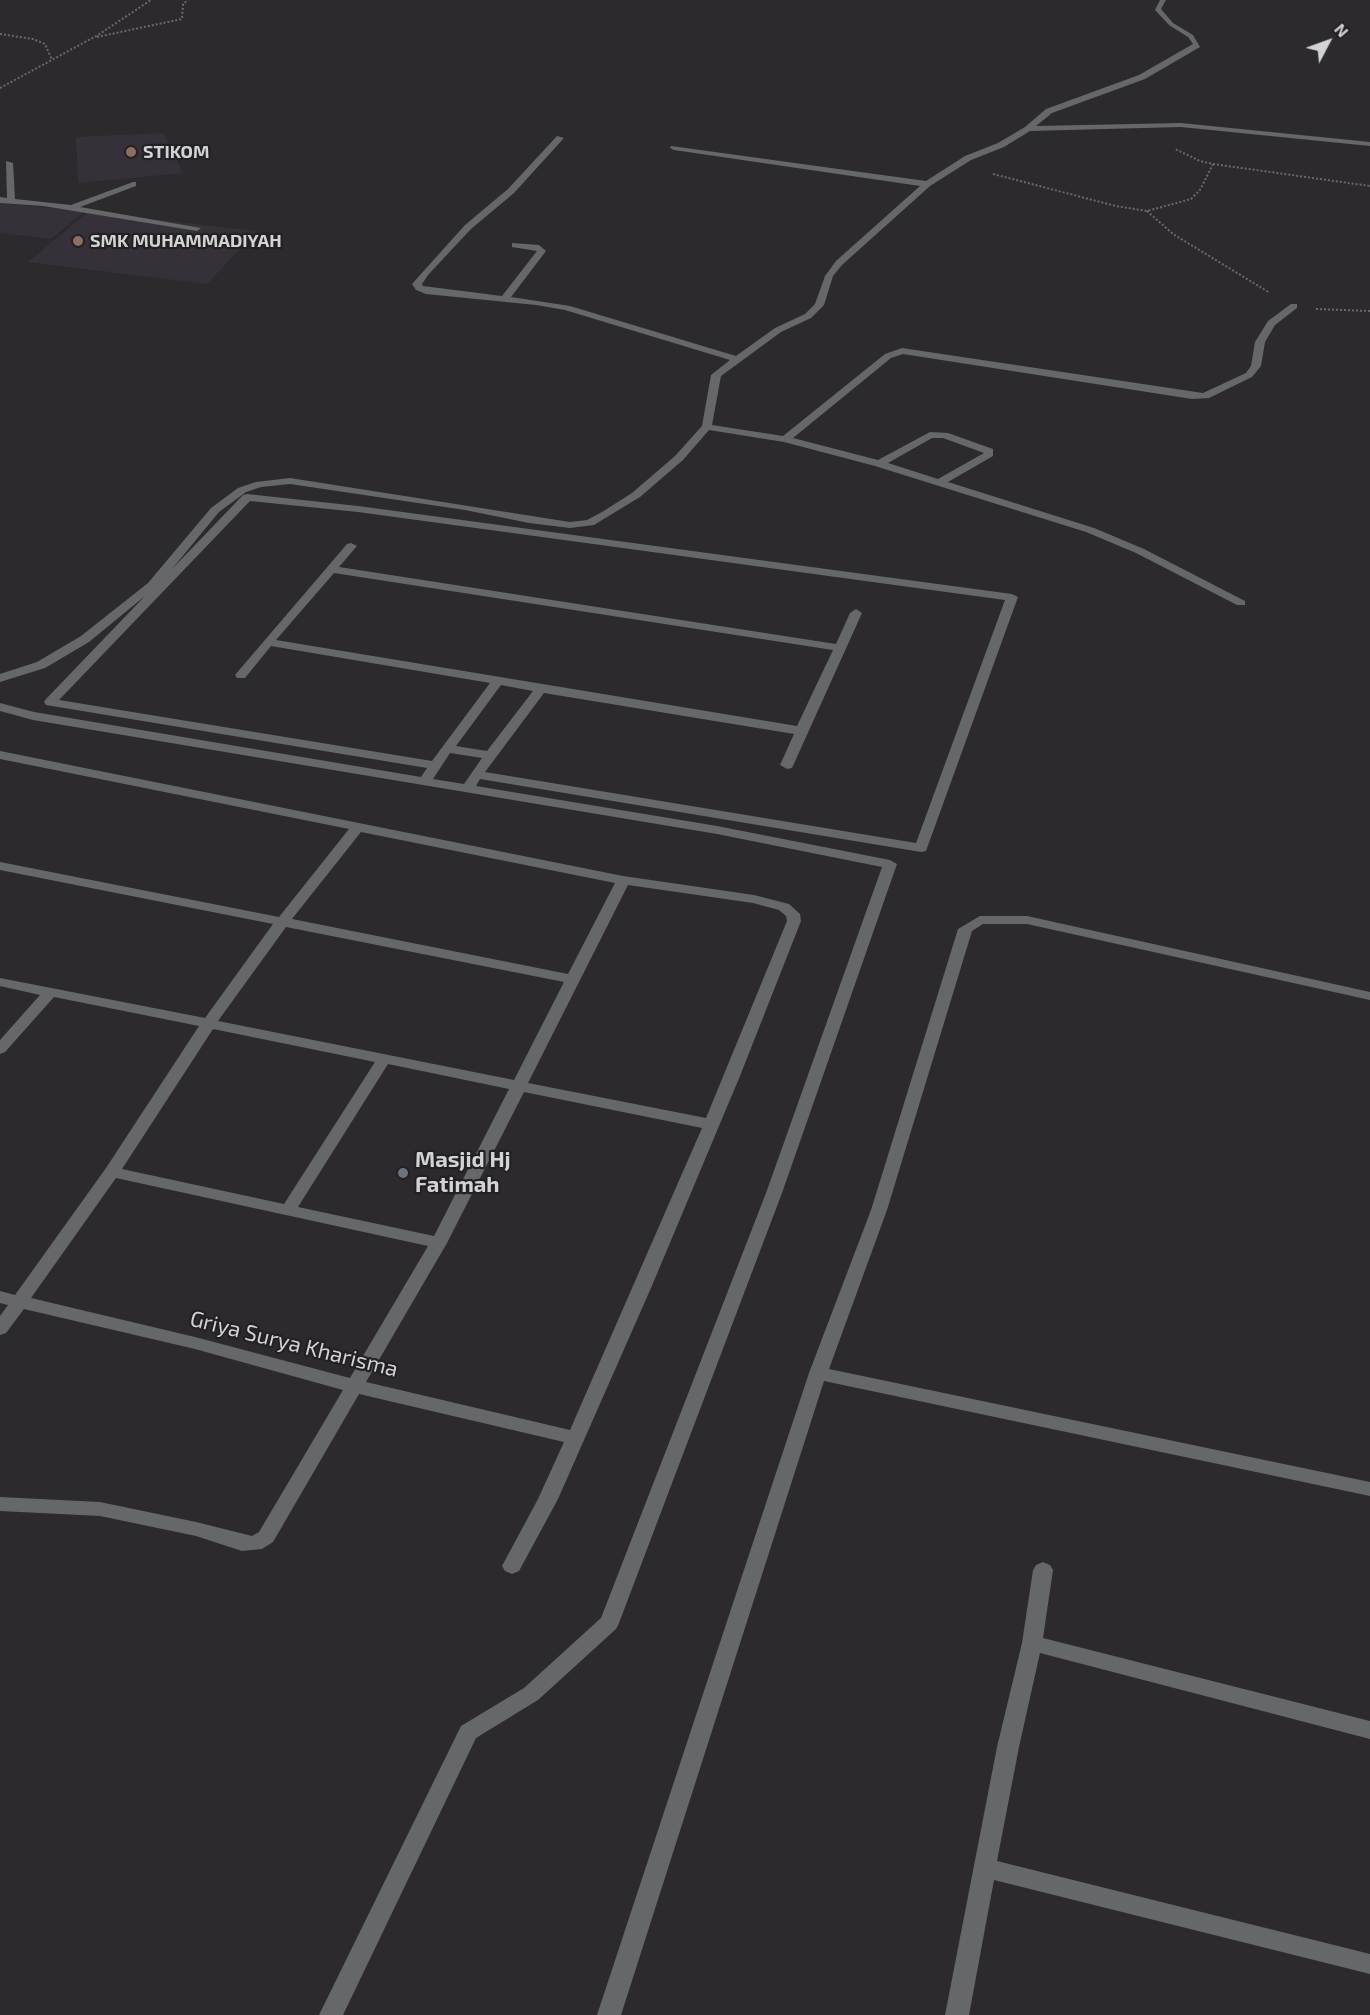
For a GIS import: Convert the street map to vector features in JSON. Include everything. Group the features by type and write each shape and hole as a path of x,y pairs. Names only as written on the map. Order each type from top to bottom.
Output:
{"street":[{"path":"0,678 41,665 85,639 152,585 215,510 249,487 290,481 465,507 529,520 570,525 590,523 636,495 680,458 706,427 716,375 778,330 808,316 819,305 828,276 839,263 927,184 953,166 1001,145 1028,129 1049,111 1142,77 1197,45 1191,36 1171,24 1157,9 1163,0"},
{"path":"1028,129 1158,124 1370,144"},
{"path":"560,138 511,191 468,227 417,284 418,288 426,291 505,298 567,308 736,359"},
{"path":"674,148 927,184"},
{"path":"9,163 11,200"},
{"path":"71,208 133,184"},
{"path":"0,200 71,208 197,228"},
{"path":"505,298 542,251 539,248 515,245"},
{"path":"785,439 888,356 902,351 1204,396 1249,375 1257,366 1260,342 1270,323 1294,306"},
{"path":"706,427 785,439 879,464 1111,538 1240,603"},
{"path":"879,464 926,436 934,435 944,435 989,451 989,454 940,482"},
{"path":"435,765 50,702 247,497 370,511 1012,597 921,848 476,774"},
{"path":"241,675 351,546"},
{"path":"331,570 840,648"},
{"path":"787,765 856,613"},
{"path":"268,642 801,731"},
{"path":"424,782 498,681"},
{"path":"468,789 489,755 541,689"},
{"path":"0,707 33,716 717,830 890,864 774,1193 609,1623 531,1694 468,1732 331,2015"},
{"path":"447,749 489,755"},
{"path":"0,755 623,880 754,899 784,907 793,915 794,921 732,1076 576,1438 548,1499 512,1566"},
{"path":"0,1329 112,1172 209,1023 282,922 358,827"},
{"path":"0,866 573,979"},
{"path":"0,1504 100,1509 196,1529 242,1544 255,1544 266,1537 439,1243 623,880"},
{"path":"609,2015 818,1374 879,1210 965,928 980,920 1027,920 1370,996"},
{"path":"0,982 710,1124"},
{"path":"0,1049 50,993"},
{"path":"288,1210 384,1059"},
{"path":"112,1172 439,1243"},
{"name":"Griya Surya Kharisma","path":"0,1297 195,1343 354,1386 576,1438"},
{"path":"818,1374 1370,1489"},
{"path":"957,2015 1008,1747 1032,1643 1043,1570"},
{"path":"1032,1643 1370,1730"},
{"path":"985,1868 1370,1964"}],"path":[{"path":"0,88 91,39 151,0"},
{"path":"91,39 182,20 183,4 188,0"},
{"path":"0,34 33,39 45,44 52,60"},
{"path":"1158,124 1168,145 1189,157 1213,164 1370,186"},
{"path":"953,166 1023,181 1116,206 1147,211 1170,207 1191,199 1200,190 1213,164"},
{"path":"1147,211 1173,234 1294,306 1334,311 1370,311"}],"shaded area":[{"path":"163,133 183,173 78,183 76,137"},
{"path":"0,203 85,211 51,239 0,233"},
{"path":"88,212 257,231 207,284 28,262"}],"place":[{"name":"STIKOM","path":"131,152"},
{"name":"SMK MUHAMMADIYAH","path":"78,241"},
{"name":"Masjid Hj Fatimah","path":"403,1173"}]}
